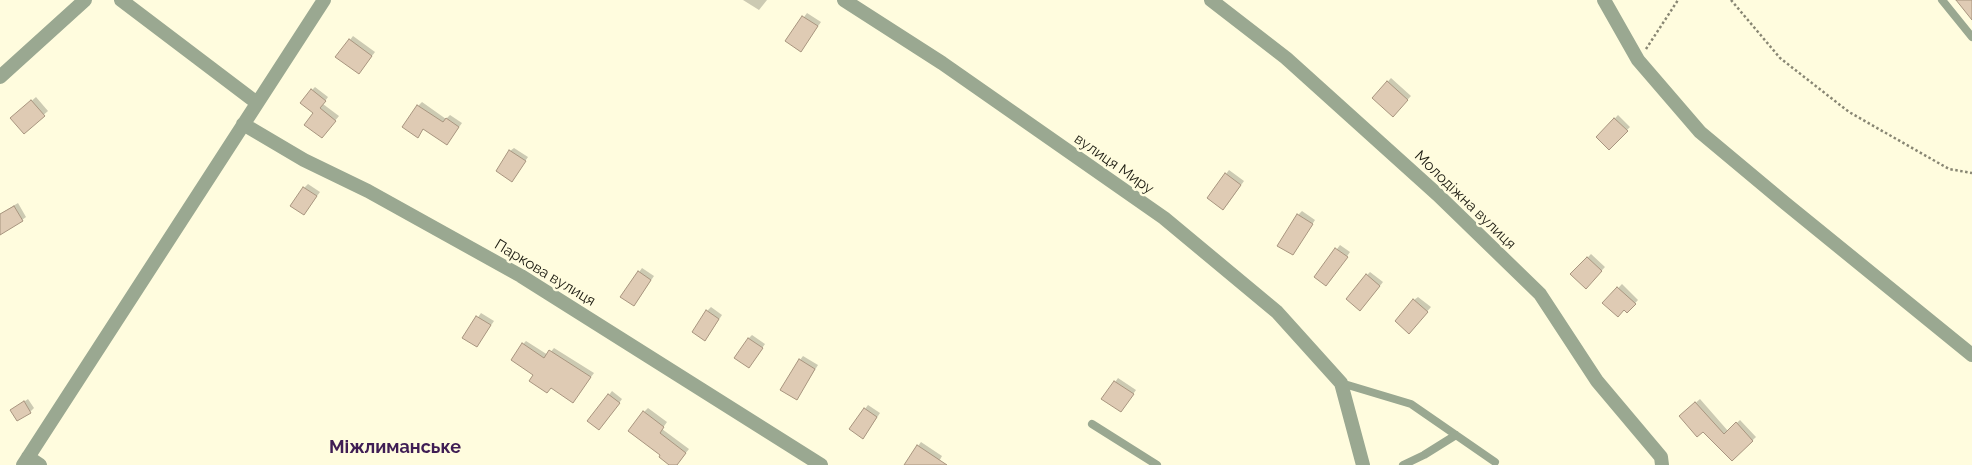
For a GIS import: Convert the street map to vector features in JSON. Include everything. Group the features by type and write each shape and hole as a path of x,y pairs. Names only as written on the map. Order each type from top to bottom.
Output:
{"street":[{"path":"0,77 85,0"},
{"path":"121,0 257,103"},
{"path":"30,462 243,124 324,0"},
{"name":"вулиця Миру","path":"844,0 942,63 1164,218 1277,312 1341,383"},
{"name":"Молодіжна вулиця","path":"1211,0 1286,58 1438,195 1540,294 1597,381 1662,461"},
{"path":"1604,0 1638,60 1700,132 1972,355"},
{"name":"Паркова вулиця","path":"243,124 304,160 368,191 521,276 821,465"},
{"path":"1341,383 1363,465"}],"lane":[{"path":"1942,0 1972,37"},
{"path":"1341,383 1412,404 1495,462"},
{"path":"1092,424 1156,465"},
{"path":"1403,465 1424,455 1456,434"}],"path":[{"path":"1638,60 1678,0"},
{"path":"1731,0 1780,58 1849,112 1949,168 1972,173"}],"building":[{"path":"1956,0 1972,0 1972,20"},
{"path":"802,16 818,26 801,52 785,41"},
{"path":"349,39 372,56 359,74 335,57"},
{"path":"1387,81 1408,100 1393,117 1372,98"},
{"path":"311,89 326,101 320,108 336,121 322,138 304,125 313,113 300,103"},
{"path":"31,100 45,116 24,134 10,118"},
{"path":"417,105 443,122 446,118 459,127 447,145 423,129 418,138 402,127"},
{"path":"1614,118 1628,131 1609,150 1596,137"},
{"path":"509,150 526,161 512,182 496,171"},
{"path":"1225,173 1241,185 1223,210 1207,198"},
{"path":"303,187 317,196 304,215 290,206"},
{"path":"14,206 23,221 0,235 0,214"},
{"path":"1297,214 1313,224 1293,255 1277,246"},
{"path":"1335,248 1348,257 1326,286 1314,277"},
{"path":"1587,257 1602,271 1586,289 1570,274"},
{"path":"638,271 651,280 634,306 620,297"},
{"path":"1366,274 1380,286 1360,311 1346,299"},
{"path":"1617,287 1636,304 1627,313 1624,310 1618,317 1602,303"},
{"path":"1413,299 1428,312 1409,334 1395,321"},
{"path":"706,310 719,319 705,341 692,332"},
{"path":"476,316 491,325 477,347 462,338"},
{"path":"748,338 763,348 749,368 734,358"},
{"path":"522,343 544,358 549,350 591,377 573,403 551,388 547,393 529,381 533,375 511,360"},
{"path":"799,359 815,369 797,400 780,390"},
{"path":"1114,381 1134,394 1121,412 1101,399"},
{"path":"608,394 620,403 599,430 587,421"},
{"path":"24,401 31,413 17,421 10,410"},
{"path":"1695,402 1724,434 1736,422 1753,441 1732,461 1703,432 1697,437 1679,416"},
{"path":"864,408 877,417 863,439 849,429"},
{"path":"643,411 664,427 660,433 686,453 677,465 669,465 659,457 660,455 628,431"},
{"path":"917,445 947,465 904,465"}],"district":[{"name":"Міжлиманське","path":"395,448"}]}
